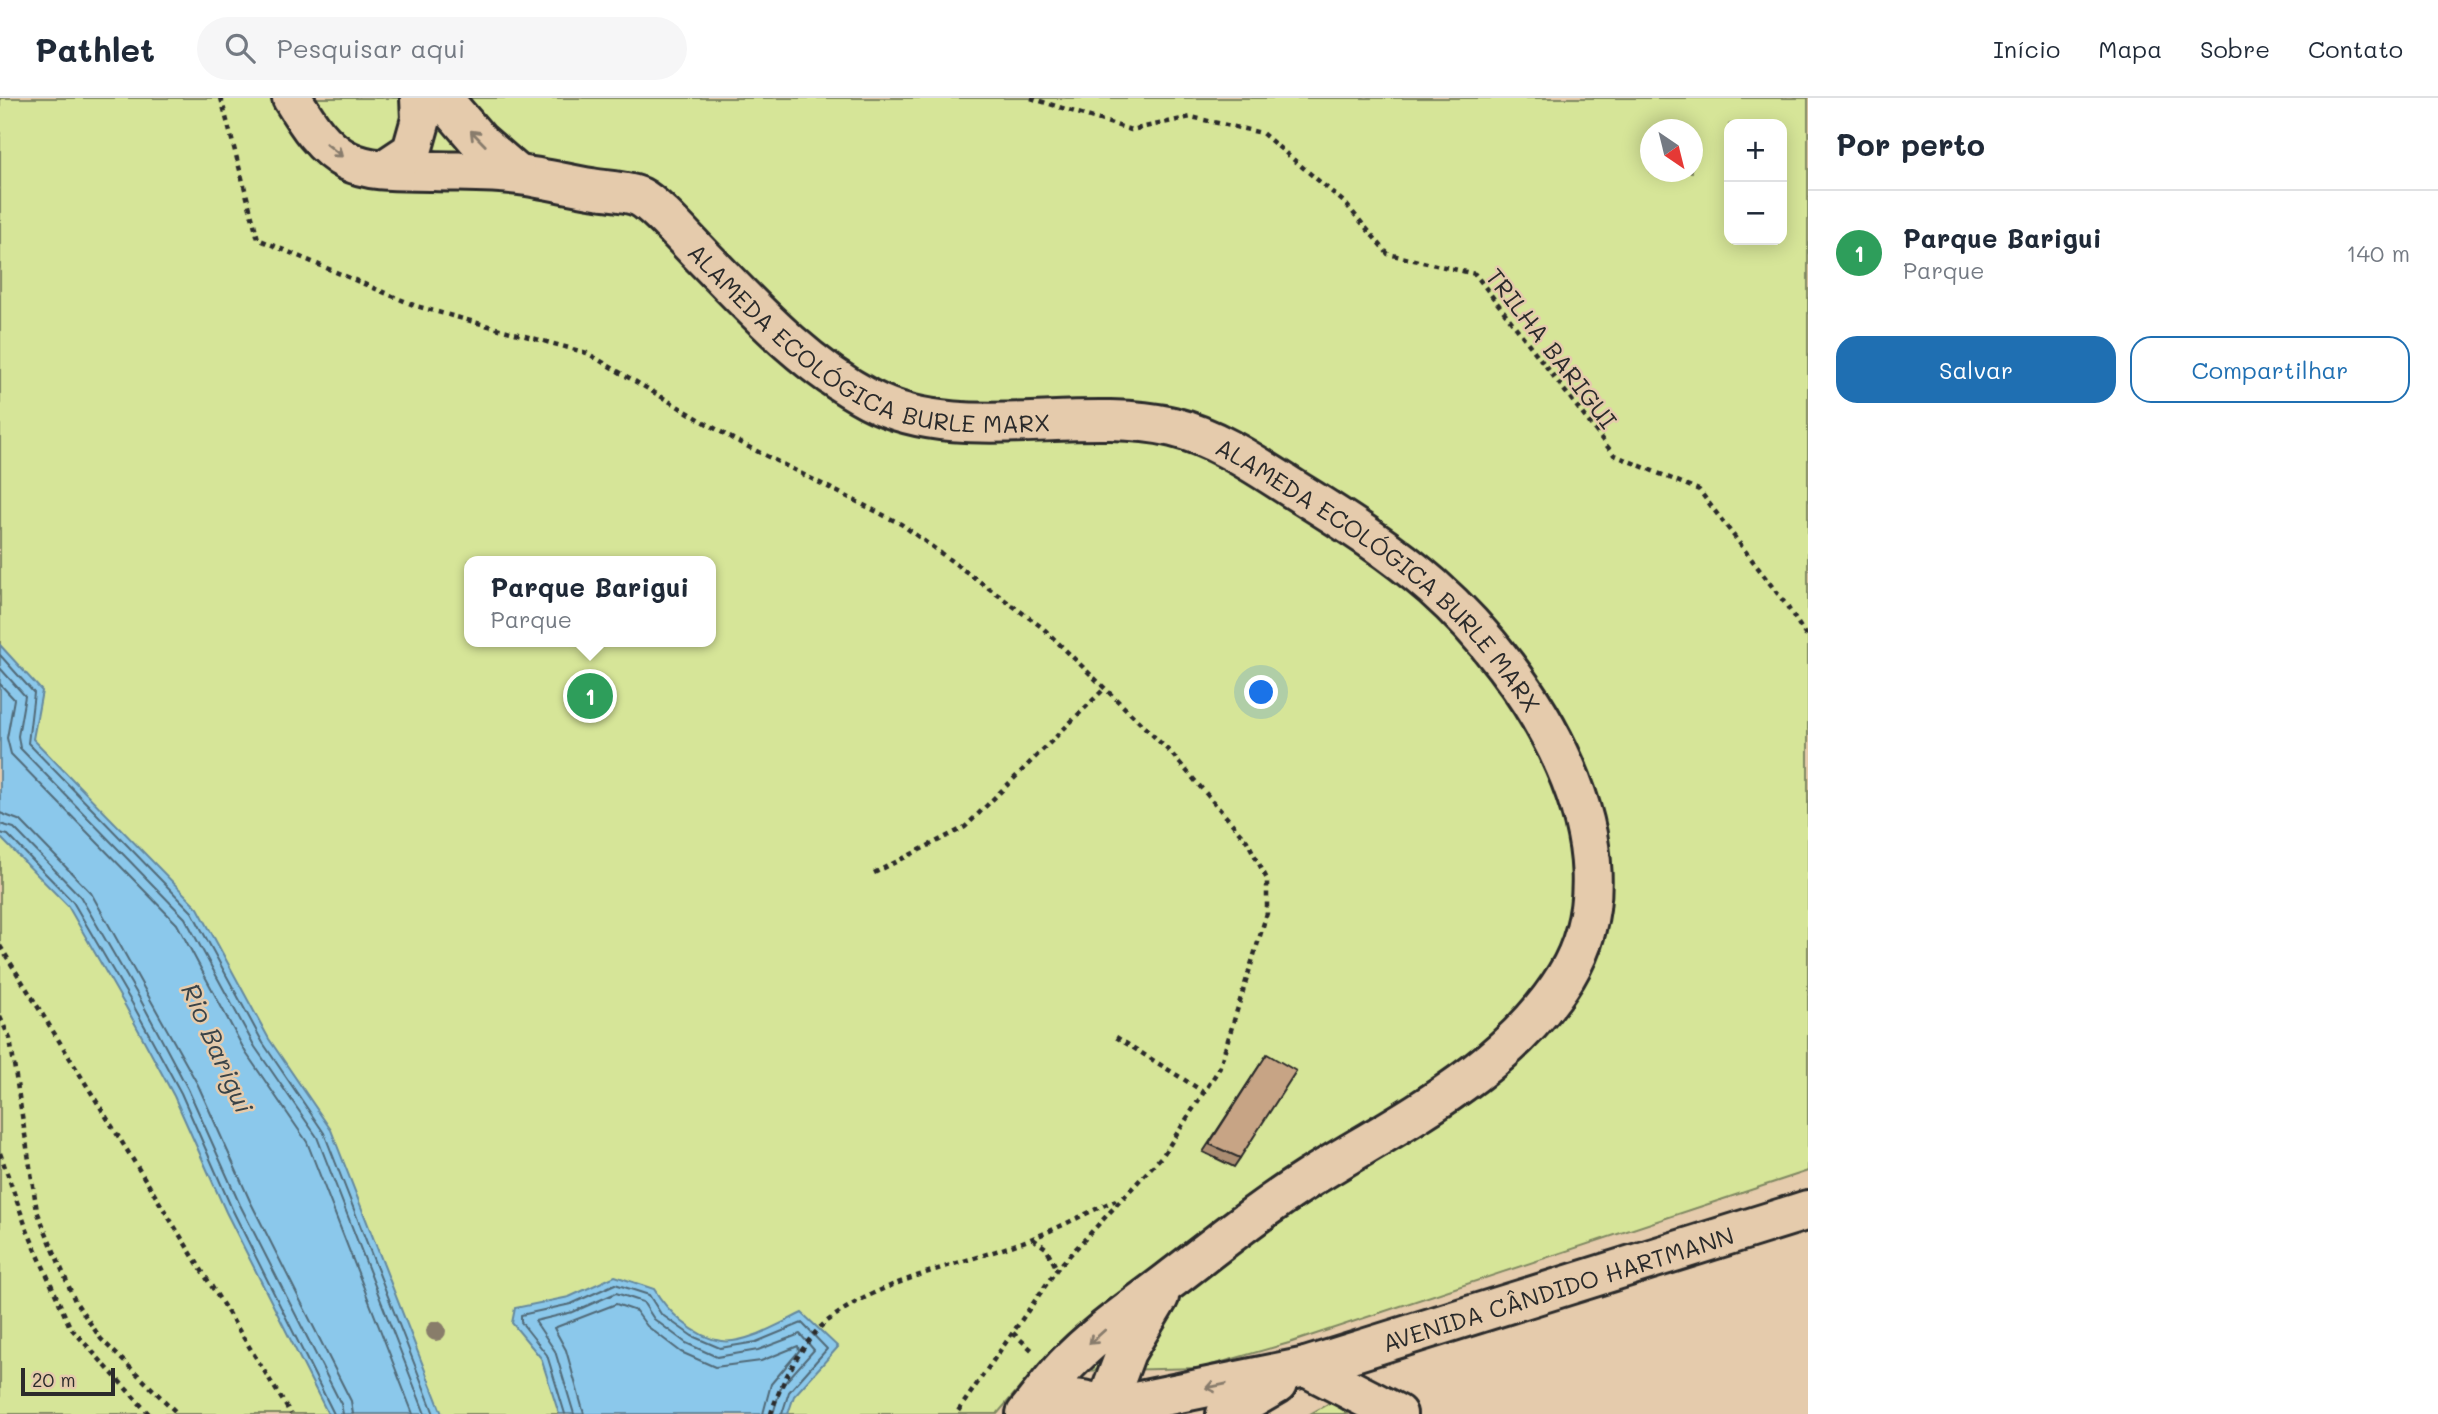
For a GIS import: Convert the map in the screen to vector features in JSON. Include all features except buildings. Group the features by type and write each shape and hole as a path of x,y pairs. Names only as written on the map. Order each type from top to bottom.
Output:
{"main road":[{"name":"ALAMEDA ECOLÓGICA BURLE MARX","path":"292,98 314,134 349,162 385,169 517,174 640,197 789,344 827,373 873,401 913,415 957,420 1158,425 1196,434 1227,447 1341,519 1434,588 1474,629 1519,683 1538,715 1578,798 1589,847 1591,894 1584,938 1567,974 1542,1009 1506,1047 1474,1074 1428,1106 1255,1214 1120,1317 1065,1366 1027,1414"},
{"path":"385,169 412,151 421,119 420,98"},
{"path":"442,98 479,141 517,174"},
{"name":"AVENIDA CÂNDIDO HARTMANN","path":"1108,1411 1307,1367 1808,1210"},
{"name":"ALAMEDA ECOLÓGICA BURLE MARX","path":"1108,1411 1136,1334 1170,1280"},
{"path":"1307,1367 1397,1414"},
{"name":"AVENIDA CÂNDIDO HARTMANN","path":"1226,1414 1307,1367"},
{"path":"1027,1414 1042,1405 1063,1399 1084,1400 1108,1411"}],"path":[{"path":"221,98 258,239 416,306 587,353 733,439 901,524 1043,628 1172,754 1247,841 1267,879 1267,913 1219,1069 1163,1155 1057,1269 956,1414"},
{"name":"TRILHA BARIGUI","path":"1031,98 1131,130 1191,117 1262,133 1345,203 1388,254 1475,274 1614,455 1699,490 1787,606 1808,639"},
{"path":"874,873 965,827 1105,688"},
{"path":"0,946 291,1414"},
{"path":"0,1017 10,1039 37,1211 75,1301 101,1339 178,1414"},
{"path":"1116,1037 1204,1092"},
{"path":"0,1153 27,1230 70,1327 149,1414"},
{"path":"771,1414 779,1386 823,1324 859,1302 906,1280 1032,1238 1120,1199"},
{"path":"1032,1238 1046,1248 1057,1269"}],"green space":[{"path":"0,98 1808,98 1808,1171 1289,1343 1201,1368 1033,1372 997,1414 0,1414"},
{"path":"1333,1401 1347,1414 1310,1414"}],"water":[{"name":"Rio Barigui","path":"0,645 42,691 33,739 198,908 269,1039 331,1130 442,1414 328,1414 226,1212 174,1096 126,1007 68,906 0,837"},
{"path":"615,1276 654,1289 682,1322 711,1339 740,1340 802,1313 838,1347 794,1396 788,1414 559,1414 541,1358 512,1323 515,1308 569,1297"}],"place":[{"name":"Parque Barigui","path":"590,696"}]}
